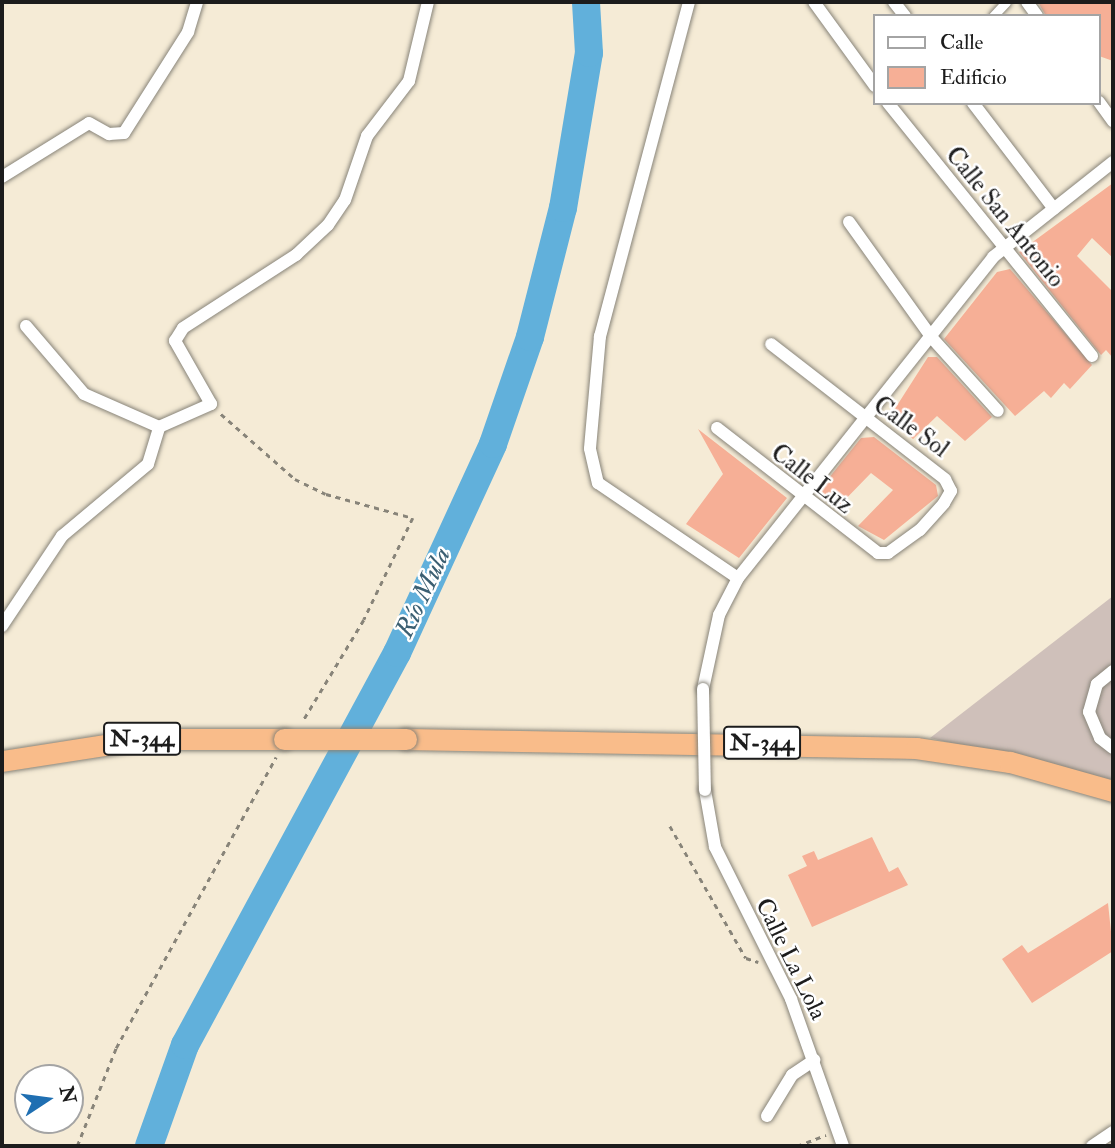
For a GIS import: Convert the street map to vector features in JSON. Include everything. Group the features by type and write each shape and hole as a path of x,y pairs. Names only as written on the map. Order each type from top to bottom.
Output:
{"highway":[{"name":"N-344","path":"2,761 142,739 405,739 916,748 1010,762 1113,791"}],"street":[{"path":"2,177 89,123 109,134 124,133 188,32 197,2"},
{"path":"26,326 84,394 159,427 211,404 178,353 175,341 183,328 296,255 345,200 367,136 409,81 428,2"},
{"path":"689,2 600,336 590,449 598,483 738,578"},
{"path":"814,2 874,85"},
{"name":"Calle San Antonio","path":"889,105 997,253 1092,356"},
{"path":"975,105 1054,209"},
{"path":"1101,105 1113,121"},
{"name":"Calle La Lola","path":"843,1146 814,1060 775,968 715,847 705,790 704,689 719,615 738,578 932,338 997,253 1113,162"},
{"path":"849,222 932,338 998,411"},
{"name":"Calle Sol","path":"771,344 865,421 946,479 951,491 920,530 888,553"},
{"path":"2,626 62,536 148,464 159,427"},
{"name":"Calle Luz","path":"717,428 802,500 856,540 888,553"},
{"path":"1113,671 1097,684 1089,712 1100,738 1113,748"},
{"path":"767,1116 792,1075 814,1060"},
{"path":"1093,1146 1113,1132"}],"path":[{"path":"670,826 746,958 775,968"},
{"path":"797,1146 838,1130"}],"shaded area":[{"path":"1113,596 1113,781 930,738"}],"building":[{"path":"1038,2 1113,2 1113,61 1101,57 1101,14 1045,14"},
{"path":"1113,183 1113,258 1092,238 1077,256 1113,292 1113,358 1106,350 1101,355 1019,252"},
{"path":"1010,269 1092,365 1070,389 1064,383 1051,398 1044,391 1015,416 944,339 997,272"},
{"path":"928,357 937,357 992,417 965,441 937,416 913,439 889,418"},
{"path":"698,429 787,498 739,558 686,524 723,474"},
{"path":"874,437 936,485 938,496 884,540 858,526 893,490 871,473 836,509 820,489 861,438"},
{"path":"872,837 889,872 898,867 908,885 812,927 788,875 807,866 802,856 814,851 818,860"},
{"path":"1108,903 1113,951 1032,1003 1002,959 1022,945 1028,953"}],"waterway":[{"name":"Río Mula","path":"149,1146 185,1045 397,653 493,444 530,337 563,208 589,53 586,2"}]}
